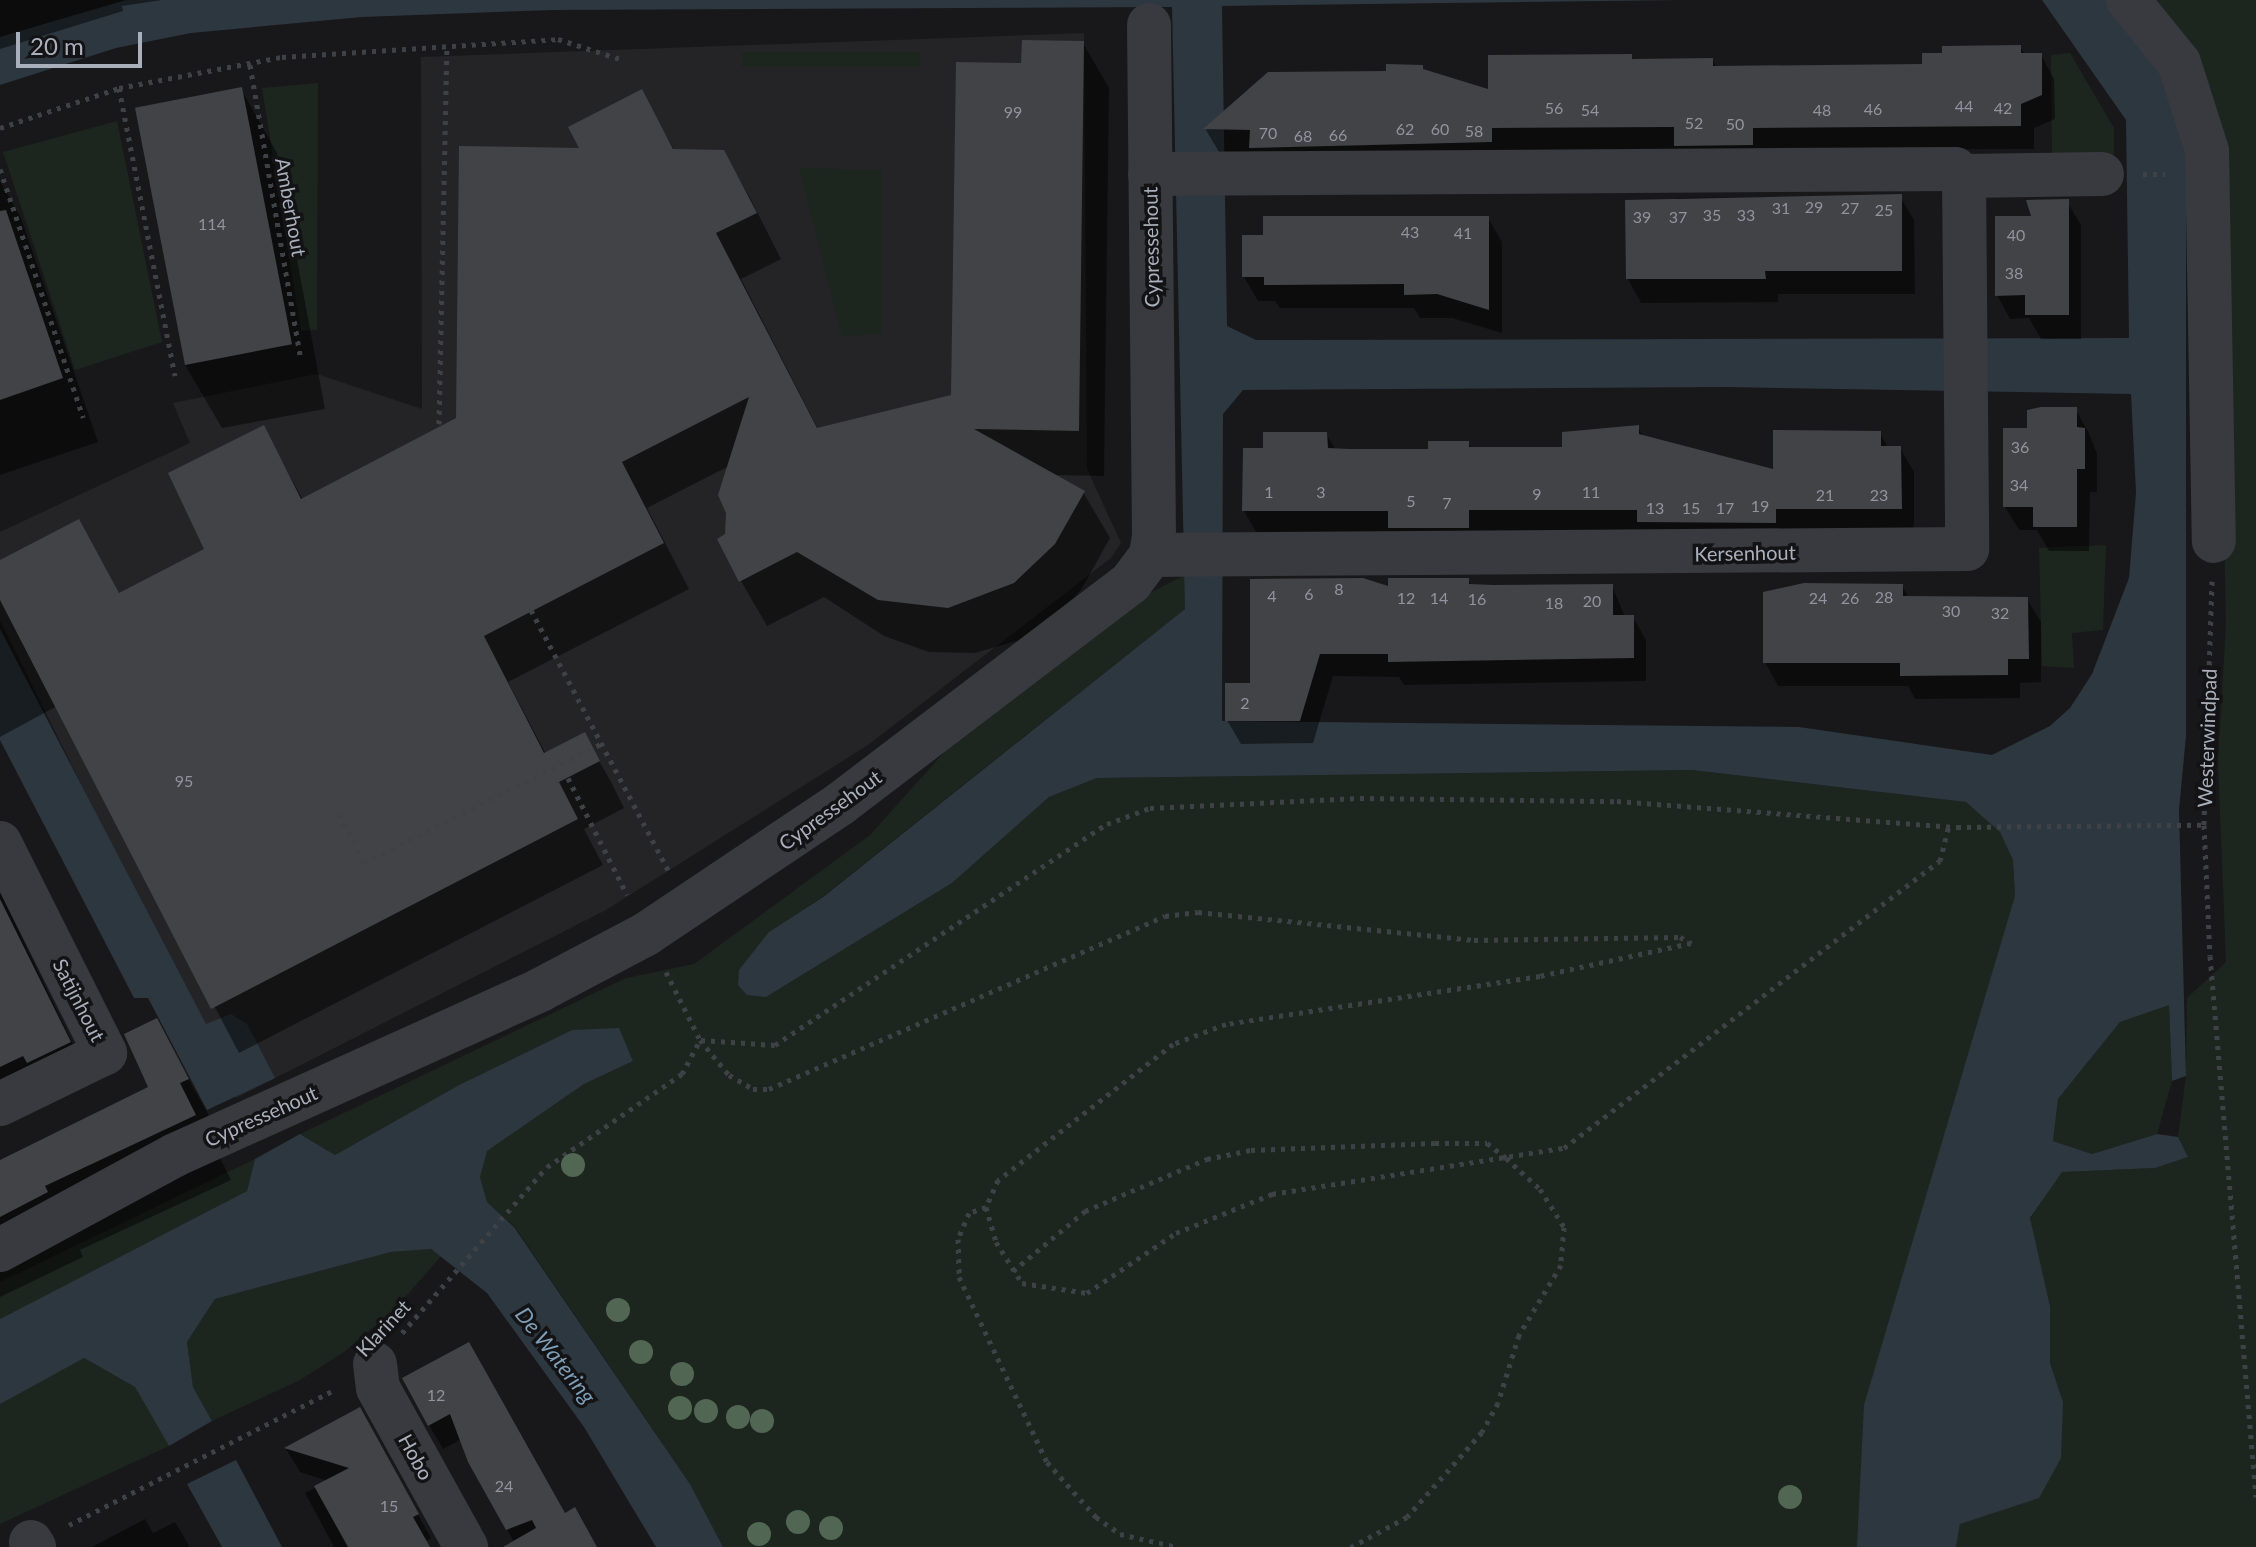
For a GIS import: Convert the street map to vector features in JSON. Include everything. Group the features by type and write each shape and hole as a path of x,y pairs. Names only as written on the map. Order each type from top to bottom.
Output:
{"street":[{"path":"2128,0 2179,63 2207,151 2214,541"},
{"name":"Cypressehout","path":"0,1250 175,1155 540,990 646,934 840,804 1131,582 1161,554 1161,174 1149,25"},
{"path":"1161,174 1955,169 1964,176 2114,174"},
{"name":"Kersenhout","path":"1161,554 1967,549 1964,176"},
{"name":"Satijnhout","path":"0,843 105,1053 0,1104"},
{"name":"Hobo","path":"375,1364 378,1388 466,1547"}],"path":[{"path":"0,128 119,88 282,57 558,39 623,60"},
{"path":"439,424 447,46"},
{"name":"Amberhout","path":"250,65 300,355"},
{"path":"119,88 175,376"},
{"path":"0,169 83,417"},
{"path":"2114,174 2174,174"},
{"name":"Westerwindpad","path":"2214,541 2204,825 2211,972 2256,1497"},
{"path":"531,610 655,851 691,905"},
{"path":"339,814 364,863 601,744"},
{"path":"568,778 700,1040 744,1086 769,1089 1137,926 1198,912 1474,940 1680,937 1691,943 1540,976 1272,1016 1198,1033 1173,1044 998,1180 986,1207 985,1218 1022,1283 1087,1293 1176,1233 1272,1194 1564,1148 1940,861 1953,827"},
{"path":"700,1040 775,1045 1107,824 1150,808 1360,798 1617,801 1953,827 2204,825"},
{"name":"Klarinet","path":"33,1544 232,1443 375,1364 516,1200 576,1143 682,1074 700,1040"},
{"path":"1013,1271 1085,1211 1207,1159 1251,1150 1435,1143 1487,1143 1506,1158 1540,1189 1564,1227 1561,1265 1519,1335 1498,1403 1482,1432 1407,1517 1351,1547"},
{"path":"986,1207 969,1213 958,1239 959,1277 1047,1462 1096,1517 1120,1534 1177,1547"}],"shaded area":[{"path":"2140,0 2256,0 2256,1547 1956,1547 1960,1524 1992,1512 2063,1402 2050,1363 2050,1306 2030,1219 2061,1172 2155,1168 2188,1157 2178,1137 2186,1076 2187,998 2226,962 2218,761 2226,624 2218,213"},
{"path":"1084,33 1087,469 1121,543 1111,558 868,745 606,910 236,1098 0,620 0,532 190,443 173,403 317,374 422,409 421,57"},
{"path":"742,52 920,52 920,67 742,67"},
{"path":"2070,53 2114,128 2114,158 2052,157 2051,55"},
{"path":"318,83 317,330 301,331 262,88"},
{"path":"117,121 162,342 75,370 3,152"},
{"path":"799,168 882,170 882,334 842,336"},
{"path":"2106,545 2103,630 2072,633 2074,668 2042,666 2039,548"},
{"path":"1185,575 1185,609 822,897 769,932 766,997 952,883 1049,797 1097,778 1692,770 1966,802 2000,831 2013,860 2015,896 1865,1547 723,1547 690,1484 515,1227 487,1202 480,1177 486,1151 584,1084 633,1061 619,1029 572,1030 459,1085 335,1155 300,1134 626,978 694,964 870,835 957,738 1136,600"},
{"path":"2169,1004 2172,1081 2157,1134 2092,1154 2053,1141 2058,1099 2120,1022 2113,1006"},
{"path":"255,1159 247,1191 0,1319 0,1282"},
{"path":"429,1249 443,1254 395,1309 344,1352 300,1380 212,1421 193,1387 187,1342 215,1299 391,1252"},
{"path":"84,1358 135,1387 169,1446 0,1524 0,1400"}],"water":[{"path":"126,0 1681,0 1222,6 1227,326 1256,340 2129,338 2126,120 2042,0 2107,0 2159,71 2186,156 2186,736 2179,810 2186,1076 2172,1081 2169,1005 2120,1022 2058,1099 2053,1141 2092,1154 2157,1134 2178,1137 2188,1157 2155,1168 2062,1172 2030,1218 2050,1306 2050,1363 2063,1402 2061,1458 2039,1498 1960,1524 1956,1547 1857,1547 1864,1405 2015,896 2013,860 2000,832 1966,802 1692,770 1097,778 1049,797 952,883 766,997 747,995 738,985 739,970 769,932 823,897 1185,609 1172,7 552,10 362,17 191,33 116,48 0,85 0,37","holes":["1725,387 2131,394 2136,493 2129,578 2092,674 2070,708 2050,726 1992,755 1799,727 1222,721 1223,414 1243,390"]},
{"path":"0,629 206,1024 231,1014 247,1024 275,1078 207,1110 148,998 134,998 0,740"},
{"name":"De Watering","path":"619,1028 633,1061 584,1084 487,1151 480,1177 487,1202 514,1227 690,1484 723,1547 656,1547 584,1427 487,1293 431,1249 391,1252 215,1299 187,1342 193,1387 212,1421 169,1446 135,1387 84,1358 0,1404 0,1319 247,1191 255,1159 300,1134 335,1155 459,1085 572,1030"},
{"path":"236,1460 282,1547 222,1547 187,1484"}],"building":[{"path":"1022,40 1084,41 1079,431 974,429 1085,491 1055,544 1014,583 948,608 878,600 797,552 739,582 717,539 725,534 726,513 718,495 749,397 622,462 664,543 484,636 544,753 585,732 600,761 559,782 578,819 211,1009 0,600 0,560 79,519 119,593 204,549 168,473 264,425 301,499 456,418 459,146 579,148 568,127 642,89 673,149 724,150 757,213 716,233 817,428 951,395 956,62 1021,63"},
{"path":"2021,45 2021,53 2042,53 2042,95 2021,104 2021,126 1753,128 1753,145 1674,146 1674,127 1492,128 1492,142 1249,148 1250,130 1203,129 1268,72 1386,71 1386,64 1423,65 1423,69 1488,89 1488,55 1632,54 1632,59 1713,58 1713,66 1922,64 1922,53 1942,53 1942,46"},
{"path":"242,87 292,344 185,365 135,108"},
{"path":"1902,194 1902,271 1765,271 1766,279 1626,279 1625,200"},
{"path":"2069,199 2069,315 2025,315 2025,295 1995,296 1995,216 2031,216 2026,200"},
{"path":"6,210 63,378 0,400 0,211"},
{"path":"1263,216 1489,216 1489,310 1437,294 1404,295 1404,284 1264,285 1264,277 1242,277 1242,235 1263,235"},
{"path":"2077,407 2077,427 2085,428 2085,469 2077,469 2077,527 2033,527 2033,507 2003,507 2003,428 2027,428 2027,410"},
{"path":"1639,425 1639,434 1773,469 1773,430 1881,431 1881,446 1901,446 1902,509 1776,509 1776,523 1637,522 1637,510 1469,510 1469,528 1388,528 1388,511 1242,511 1243,448 1263,448 1263,432 1327,432 1328,448 1428,449 1428,441 1469,441 1469,447 1562,447 1562,432"},
{"path":"1363,578 1388,586 1388,578 1469,578 1469,584 1493,585 1613,584 1613,615 1634,615 1634,658 1388,662 1388,654 1320,654 1300,721 1225,721 1225,683 1250,683 1250,579"},
{"path":"1804,583 1903,584 1903,596 2028,597 2029,659 2008,659 2008,675 1900,676 1900,663 1763,663 1763,592"},
{"path":"0,899 71,1042 27,1063 23,1056 0,1067"},
{"path":"157,1018 189,1079 180,1083 196,1115 45,1186 48,1192 0,1217 0,1160 148,1087 124,1034"},
{"path":"469,1342 565,1513 575,1507 597,1547 503,1547 536,1528 532,1520 506,1530 468,1462 450,1414 428,1426 402,1378"},
{"path":"360,1407 419,1514 413,1517 430,1547 348,1547 314,1486 349,1468 284,1448"}]}
